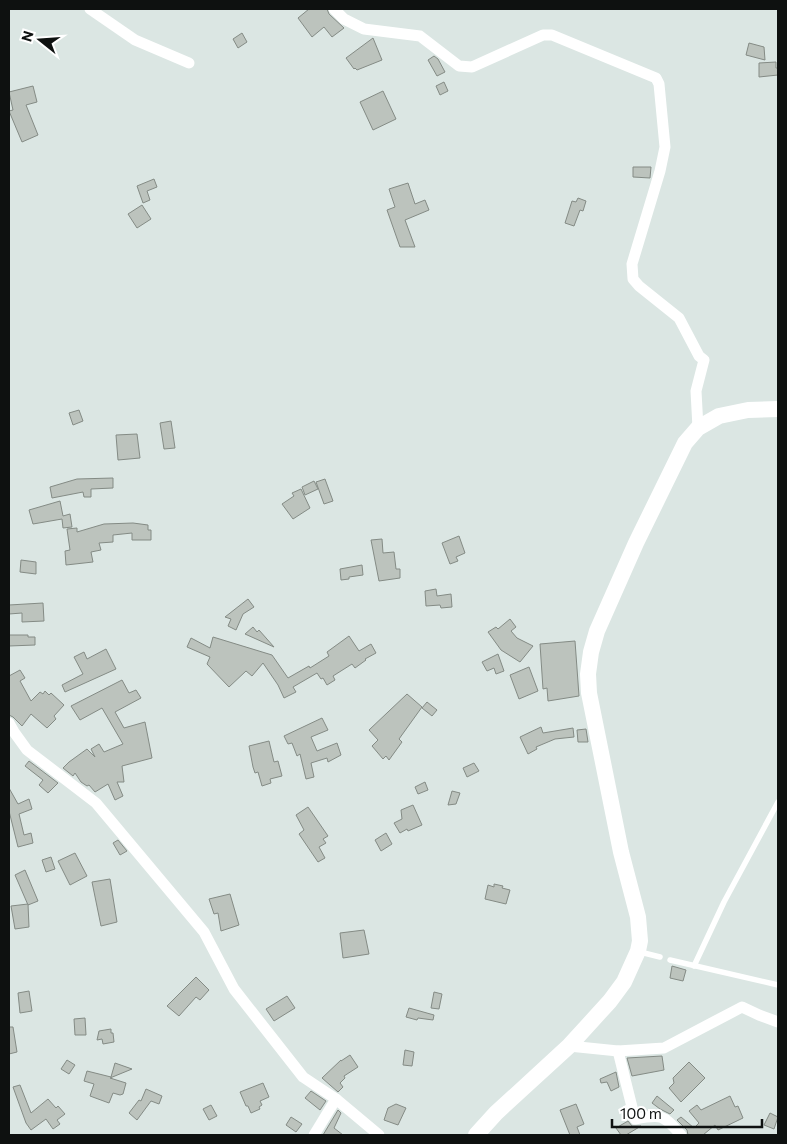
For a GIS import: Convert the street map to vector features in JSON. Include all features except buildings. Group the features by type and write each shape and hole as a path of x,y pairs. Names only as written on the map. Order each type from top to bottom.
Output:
{"main road":[{"path":"476,1135 496,1113 569,1046 596,1017 624,982 638,951 640,941 638,917 621,852 589,693 588,674 596,631 640,534 685,443 698,428 719,416 748,410 778,409"}],"street":[{"path":"90,9 135,40 188,63"},
{"path":"334,9 344,18 364,29 420,36 459,66 472,67 543,36 552,35 656,78 659,84 665,147 660,172 632,264 633,278 639,286 679,318 699,356 704,360 696,391 698,428"},
{"path":"9,723 27,750 96,803 204,932 234,989 303,1077 336,1099 379,1135"},
{"path":"569,1046 618,1051 664,1048 742,1007 778,1022"},
{"path":"618,1051 635,1119 656,1115 670,1121 681,1135"},
{"path":"314,1135 336,1099"}],"lane":[{"path":"694,966 724,902 778,802"},
{"path":"638,951 660,957"},
{"path":"670,960 778,985"}]}
